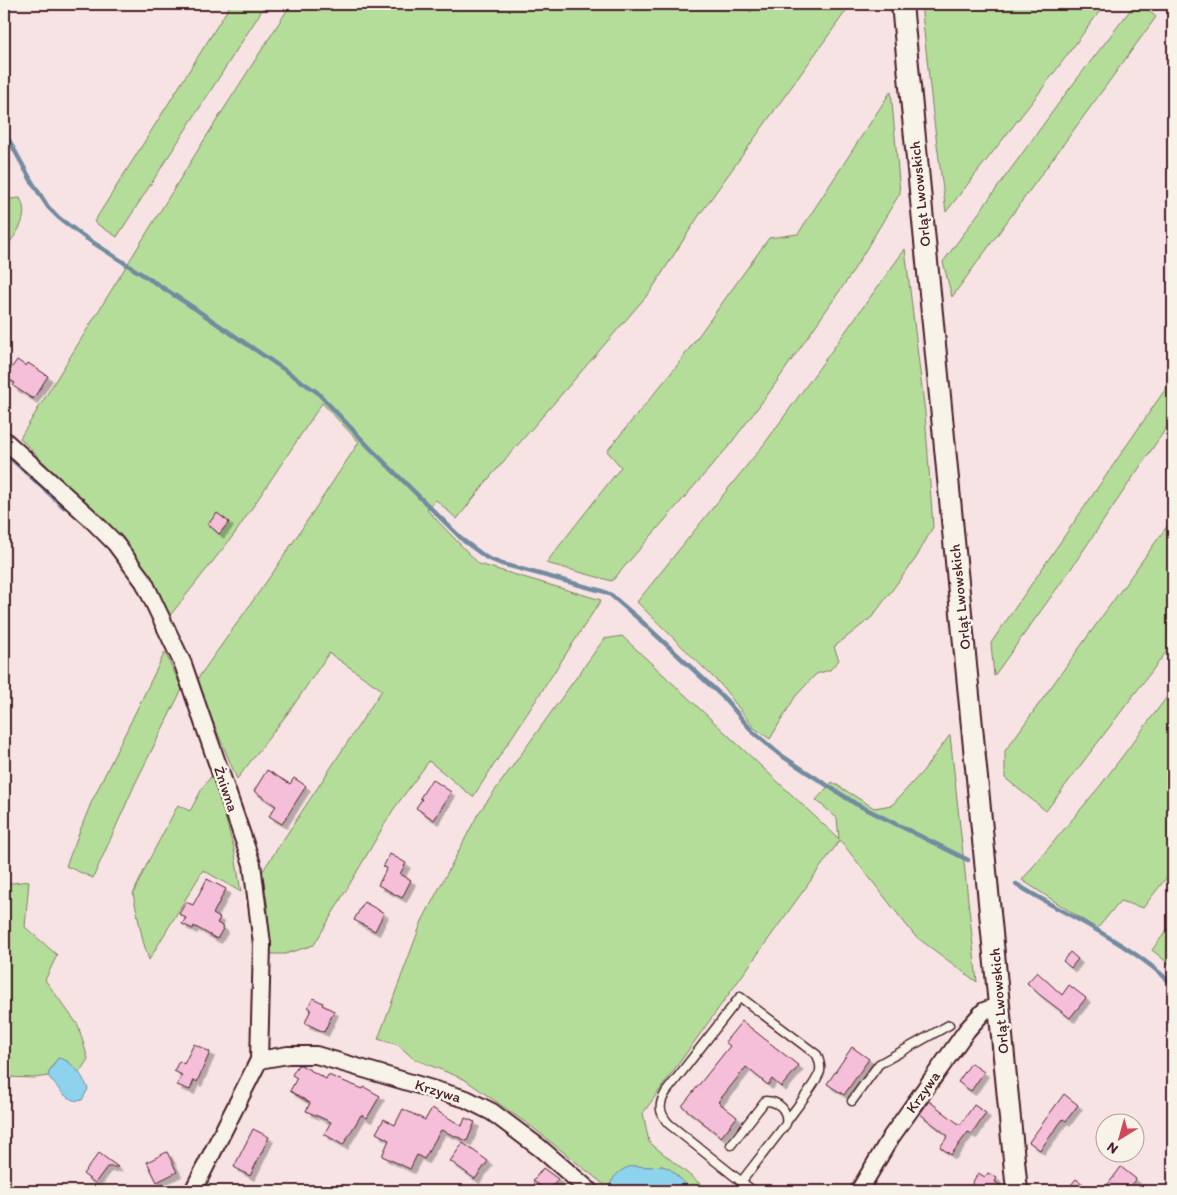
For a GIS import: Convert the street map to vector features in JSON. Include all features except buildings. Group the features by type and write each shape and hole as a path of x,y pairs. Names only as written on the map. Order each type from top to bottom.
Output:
{"street":[{"name":"Orląt Lwowskich","path":"902,4 1017,1191"},
{"name":"Żniwna","path":"4,440 115,543 130,561 152,598 183,664 252,864 262,944 259,1060 193,1191"},
{"name":"Krzywa","path":"859,1191 891,1136 967,1030 984,1011 1000,1005"},
{"name":"Krzywa","path":"259,1060 288,1055 316,1055 466,1100 492,1112 540,1148 590,1191"}],"lane":[{"path":"741,1182 786,1124 815,1080 820,1071 820,1063 817,1056 740,997 666,1092 661,1101 660,1109 663,1117 669,1124 741,1182 753,1191"},
{"path":"852,1101 879,1064 949,1025"},
{"path":"731,1145 765,1101 780,1104 786,1111 787,1121"}],"green space":[{"path":"231,4 266,4 117,237 94,222"},
{"path":"291,4 740,4 751,12 757,4 851,4 700,214 650,292 490,477 457,519 436,500 427,510 479,564 601,600 473,797 429,761 393,810 314,945 285,954 270,954 268,908 262,872 382,690 329,653 291,709 237,779 196,681 274,571 359,442 322,403 236,532 168,618 139,561 115,532 88,508 20,438 206,137"},
{"path":"921,4 1105,4 1039,93 946,212 933,114"},
{"path":"1135,4 1141,4 1156,17 952,297 943,262 1067,92"},
{"path":"891,91 900,193 850,276 766,397 728,447 612,581 546,563 621,467 607,451 676,367 769,238 798,234"},
{"path":"20,198 24,213 23,220 4,251 4,208 11,199"},
{"path":"905,249 925,413 933,527 916,558 872,617 834,647 839,660 830,670 816,674 795,697 770,739 754,728 722,686 637,602 765,443"},
{"path":"1173,378 1173,418 1068,573 994,676 991,643"},
{"path":"1173,518 1173,643 1046,811 1005,778 1005,751"},
{"path":"622,636 839,839 837,818 816,800 832,782 874,808 892,805 923,771 950,735 977,982 915,936 840,840 643,1113 649,1142 709,1191 693,1191 670,1169 662,1166 633,1166 621,1171 613,1179 610,1185 612,1191 532,1127 464,1079 414,1059 398,1045 378,1039 422,921 478,814 604,639"},
{"path":"165,652 182,689 135,784 93,878 66,866 91,803"},
{"path":"1173,689 1173,869 1143,908 1120,901 1097,929 1022,880 1100,786"},
{"path":"213,774 234,849 241,892 203,870 149,960 133,894 178,805 190,811 203,787"},
{"path":"29,881 25,927 57,955 45,980 78,1025 88,1059 79,1073 67,1061 58,1058 48,1076 34,1078 4,1077 4,884"},
{"path":"1173,922 1173,967 1152,950"}],"water":[{"path":"58,1058 72,1065 83,1079 88,1089 82,1100 77,1101 67,1097 48,1076"},
{"path":"633,1166 662,1166 670,1169 693,1191 613,1191 610,1185 614,1178 622,1170"}],"waterway":[{"path":"4,131 32,182 48,207 59,218 83,236 194,308 317,392 369,447 464,541 487,558 502,564 611,595 725,699 753,732 779,754 856,804 968,860"},
{"path":"4,452 64,507"},
{"path":"1016,884 1118,943 1156,970 1173,985"}]}
